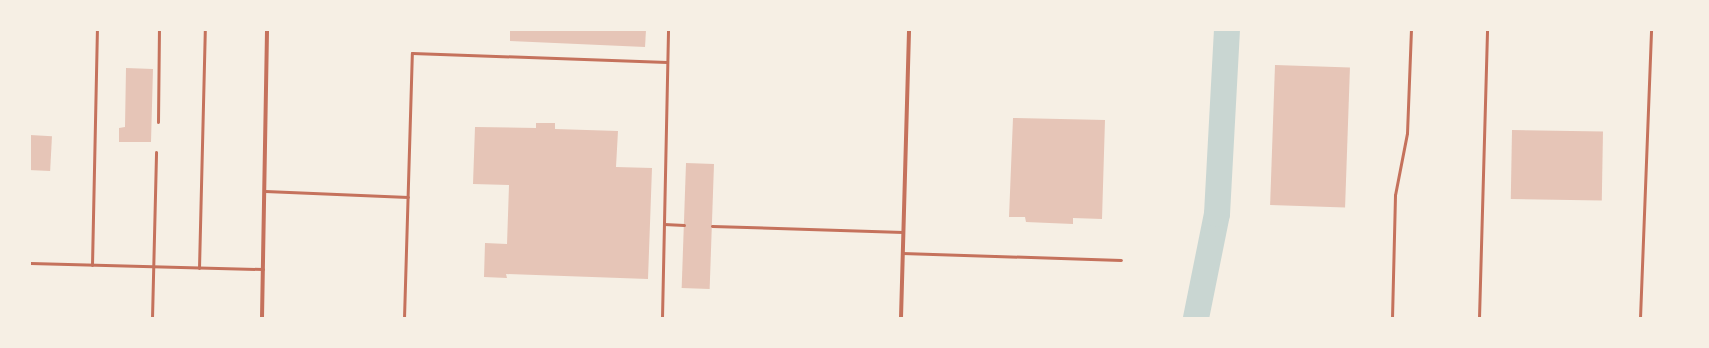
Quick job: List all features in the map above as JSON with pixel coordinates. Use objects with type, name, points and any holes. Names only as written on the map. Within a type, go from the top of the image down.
[{"type":"street","points":[[262,318],[267,30]]},
{"type":"street","points":[[901,318],[909,30]]},
{"type":"lane","points":[[92,264],[97,30]]},
{"type":"lane","points":[[158,122],[159,30]]},
{"type":"lane","points":[[199,268],[206,30]]},
{"type":"lane","points":[[662,318],[668,30]]},
{"type":"lane","points":[[1392,318],[1395,194],[1408,133],[1412,30]]},
{"type":"lane","points":[[1479,318],[1487,30]]},
{"type":"lane","points":[[1640,318],[1651,30]]},
{"type":"lane","points":[[404,318],[412,53],[667,62]]},
{"type":"lane","points":[[152,318],[155,266],[156,152]]},
{"type":"lane","points":[[265,191],[408,197]]},
{"type":"lane","points":[[664,224],[684,224]]},
{"type":"lane","points":[[712,226],[903,232]]},
{"type":"lane","points":[[902,253],[1120,260]]},
{"type":"lane","points":[[30,263],[263,269]]},
{"type":"lane","points":[[1311,318],[1341,318]]},
{"type":"building","points":[[510,30],[646,30],[645,47],[510,41]]},
{"type":"building","points":[[1275,65],[1350,68],[1345,208],[1270,205]]},
{"type":"building","points":[[126,68],[153,69],[151,142],[119,142],[119,128],[125,127]]},
{"type":"building","points":[[1013,118],[1105,120],[1102,219],[1073,218],[1073,224],[1026,222],[1025,217],[1009,217]]},
{"type":"building","points":[[536,123],[555,123],[555,129],[618,131],[616,167],[652,168],[648,279],[506,274],[507,278],[484,277],[485,243],[507,244],[509,185],[473,184],[475,127],[536,128]]},
{"type":"building","points":[[1512,130],[1603,132],[1602,201],[1511,199]]},
{"type":"building","points":[[30,135],[52,136],[50,171],[30,170]]},
{"type":"building","points":[[686,163],[714,164],[710,289],[682,288]]},
{"type":"waterway","points":[[1196,318],[1217,214],[1227,30]]}]
